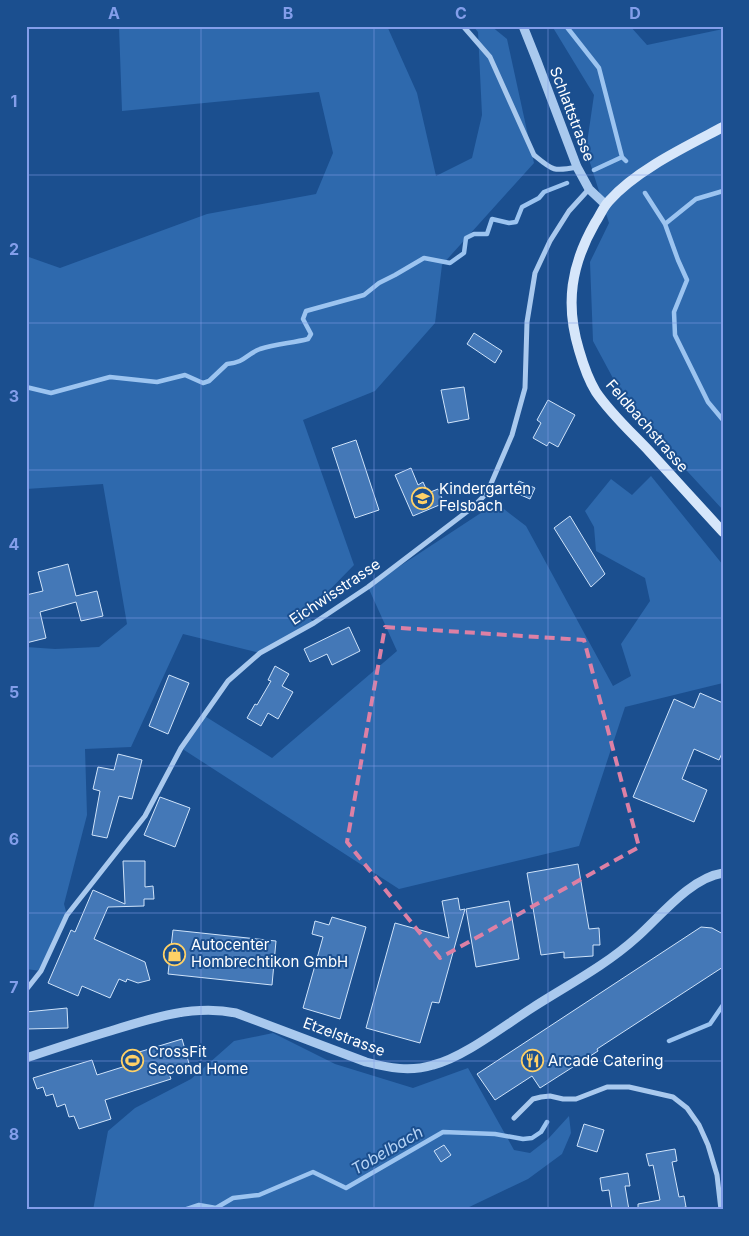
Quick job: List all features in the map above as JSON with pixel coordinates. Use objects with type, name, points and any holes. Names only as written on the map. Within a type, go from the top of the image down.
[{"type":"main road","name":"Feldbachstrasse","points":[[723,127],[646,171],[622,188],[606,205],[579,256],[574,276],[571,309],[573,332],[584,368],[595,391],[612,413],[723,532]]},
{"type":"street","points":[[463,26],[490,57],[534,155],[547,166],[560,171],[577,167]]},
{"type":"street","name":"Schlattstrasse","points":[[522,26],[577,167],[589,190],[606,205]]},
{"type":"street","name":"Eichwisstrasse","points":[[26,990],[41,971],[67,914],[145,816],[181,748],[228,681],[260,653],[314,623],[368,587],[473,507],[487,493],[512,435],[525,388],[527,322],[535,273],[550,241],[569,211],[589,190]]},
{"type":"street","name":"Etzelstrasse","points":[[26,1058],[163,1016],[192,1010],[216,1010],[252,1018],[381,1066],[408,1069],[434,1065],[466,1050],[602,963],[634,940],[695,885],[711,876],[723,873]]},
{"type":"street","points":[[514,1118],[533,1100],[542,1097],[576,1099],[608,1087],[629,1087],[673,1097],[687,1108],[699,1125],[708,1145],[717,1175],[721,1210]]},
{"type":"highlighted area","points":[[385,627],[584,640],[639,847],[440,958],[347,842]]},
{"type":"shaded area","points":[[119,26],[387,26],[417,93],[436,176],[472,158],[482,115],[478,32],[473,26],[491,26],[507,39],[534,163],[442,265],[435,323],[375,391],[303,420],[354,565],[306,614],[314,623],[260,653],[183,634],[131,747],[85,749],[87,815],[64,904],[67,915],[41,971],[26,969],[26,647],[55,649],[99,647],[127,624],[103,484],[26,489],[26,256],[60,268],[207,214],[316,194],[333,153],[319,92],[122,111]]},
{"type":"shaded area","points":[[552,26],[630,26],[647,45],[723,29],[723,510],[629,408],[593,341],[590,262],[609,223],[586,150],[594,95]]},
{"type":"shaded area","points":[[651,476],[723,565],[723,683],[625,707],[579,846],[399,889],[181,748],[203,715],[272,758],[397,651],[368,587],[496,503],[526,526],[613,686],[631,676],[621,644],[650,601],[645,578],[596,551],[594,527],[585,511],[611,479],[632,495]]},
{"type":"shaded area","points":[[273,1033],[335,1064],[413,1088],[468,1068],[514,1150],[530,1153],[548,1139],[569,1116],[571,1133],[562,1154],[528,1179],[463,1210],[93,1210],[108,1131],[135,1108],[191,1079],[234,1041]]},
{"type":"building","points":[[474,333],[502,351],[495,363],[467,344]]},
{"type":"building","points":[[464,387],[469,419],[448,423],[441,390]]},
{"type":"building","points":[[548,400],[575,415],[558,447],[549,442],[547,446],[533,438],[541,423],[537,420]]},
{"type":"building","points":[[356,440],[379,510],[355,518],[332,448]]},
{"type":"building","name":"Kindergarten Felsbach","points":[[411,468],[418,485],[423,482],[428,493],[438,489],[444,503],[413,516],[395,475]]},
{"type":"building","points":[[519,481],[535,488],[530,499],[514,492]]},
{"type":"building","points":[[570,516],[605,574],[591,587],[554,528]]},
{"type":"building","points":[[68,564],[76,596],[97,591],[103,616],[81,621],[76,602],[40,612],[46,638],[26,643],[26,595],[43,591],[38,572]]},
{"type":"building","points":[[349,627],[360,651],[332,665],[327,654],[310,662],[304,649]]},
{"type":"building","points":[[275,666],[289,674],[282,686],[293,692],[278,719],[268,713],[261,726],[247,718],[271,681],[268,680]]},
{"type":"building","points":[[169,675],[189,683],[168,734],[149,726]]},
{"type":"building","points":[[700,693],[723,703],[723,751],[719,760],[694,749],[682,779],[707,790],[694,822],[633,797],[674,699],[694,708]]},
{"type":"building","points":[[118,754],[142,760],[132,799],[119,796],[107,838],[92,835],[100,791],[93,789],[98,767],[114,770]]},
{"type":"building","points":[[160,797],[190,808],[175,847],[144,835]]},
{"type":"building","points":[[123,861],[145,861],[145,887],[153,886],[154,899],[144,899],[144,906],[108,907],[94,939],[145,962],[150,980],[138,983],[127,979],[126,982],[119,979],[110,998],[82,986],[78,996],[48,983],[71,930],[75,932],[93,890],[125,904]]},
{"type":"building","points":[[578,864],[589,929],[599,928],[600,945],[593,945],[593,956],[564,958],[564,952],[541,955],[527,873]]},
{"type":"building","points":[[458,898],[460,910],[465,909],[439,1003],[432,1002],[420,1043],[366,1028],[395,923],[449,938],[442,901]]},
{"type":"building","points":[[509,901],[519,959],[476,967],[466,909]]},
{"type":"building","points":[[332,917],[366,927],[340,1019],[303,1008],[323,937],[312,934],[315,921],[329,925]]},
{"type":"building","points":[[701,927],[712,928],[723,934],[723,967],[540,1088],[532,1076],[495,1100],[477,1074]]},
{"type":"building","points":[[173,930],[276,941],[272,985],[168,974]]},
{"type":"building","points":[[67,1008],[68,1028],[26,1029],[26,1012]]},
{"type":"building","points":[[182,1039],[190,1067],[169,1073],[171,1079],[105,1100],[111,1119],[79,1129],[74,1116],[69,1117],[65,1104],[57,1107],[53,1094],[46,1096],[43,1087],[37,1089],[33,1078],[92,1060],[97,1075],[129,1065],[126,1056]]},
{"type":"building","points":[[584,1124],[604,1130],[597,1152],[577,1146]]},
{"type":"building","points":[[444,1145],[451,1155],[441,1162],[434,1151]]},
{"type":"building","points":[[675,1149],[677,1161],[672,1162],[679,1197],[684,1196],[686,1207],[673,1210],[638,1210],[638,1204],[660,1200],[653,1165],[649,1166],[646,1154]]},
{"type":"building","points":[[628,1173],[630,1186],[625,1186],[629,1210],[612,1210],[609,1190],[602,1191],[600,1178]]},
{"type":"waterway","points":[[566,26],[599,68],[622,157],[626,161]]},
{"type":"waterway","points":[[594,170],[622,157]]},
{"type":"waterway","points":[[26,387],[51,393],[110,377],[157,382],[185,375],[203,383],[209,381],[227,364],[242,360],[260,349],[308,339],[311,334],[303,319],[306,311],[364,295],[379,283],[424,258],[450,263],[464,253],[466,238],[474,234],[487,234],[492,219],[509,223],[516,222],[522,207],[539,198],[544,192],[567,183]]},
{"type":"waterway","points":[[665,224],[696,199],[723,191]]},
{"type":"waterway","points":[[645,193],[665,224],[687,280],[674,312],[675,335],[708,402],[723,420]]},
{"type":"waterway","name":"Tobelbach","points":[[669,1041],[710,1024],[723,1005]]},
{"type":"waterway","name":"Tobelbach","points":[[184,1210],[199,1205],[216,1208],[233,1198],[259,1195],[313,1172],[346,1188],[443,1132],[495,1134],[523,1139],[532,1138],[541,1132],[547,1122]]},
{"type":"place","name":"Kindergarten Felsbach","points":[[423,498]]},
{"type":"place","name":"Autocenter Hombrechtikon GmbH","points":[[175,954]]},
{"type":"place","name":"CrossFit Second Home","points":[[132,1061]]},
{"type":"place","name":"Arcade Catering","points":[[532,1061]]}]
